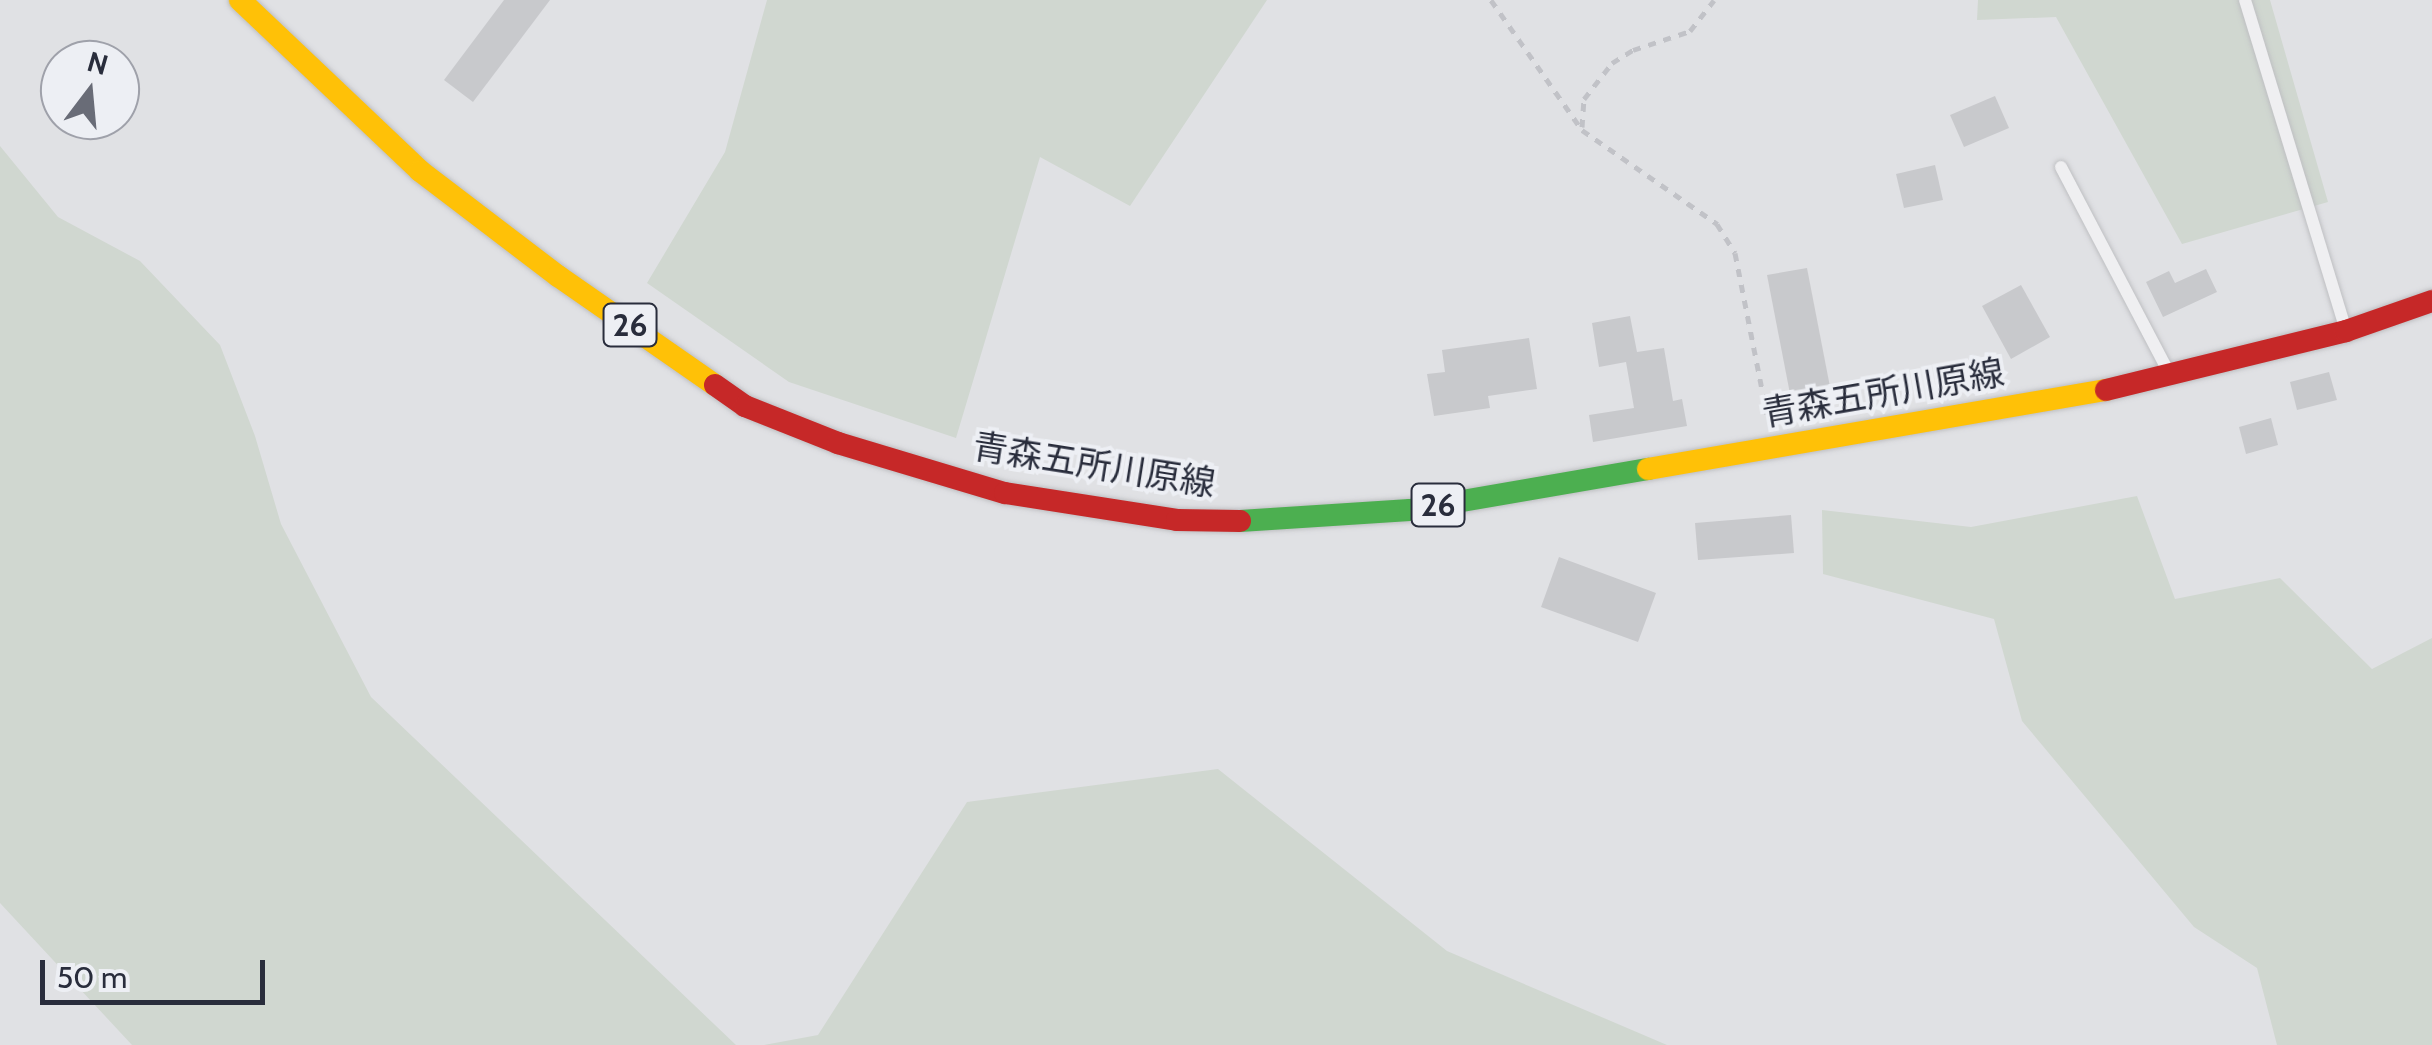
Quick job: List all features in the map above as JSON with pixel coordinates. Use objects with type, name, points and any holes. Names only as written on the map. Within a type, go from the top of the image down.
[{"type":"main road","name":"青森五所川原線","points":[[240,0],[420,171],[558,276],[745,406],[838,443],[1005,493],[1177,520],[1269,522],[1410,510],[2111,389],[2346,331],[2432,301]]},
{"type":"lane","points":[[2245,0],[2346,331]]},
{"type":"lane","points":[[2061,168],[2170,374]]},
{"type":"path","points":[[1490,0],[1582,130],[1717,224],[1735,253],[1774,447]]},
{"type":"path","points":[[1582,130],[1584,99],[1612,63],[1633,50],[1690,31],[1714,0]]},
{"type":"shaded area","points":[[767,0],[1267,0],[1130,206],[1040,157],[956,438],[789,382],[647,283],[725,152]]},
{"type":"shaded area","points":[[1978,0],[2270,0],[2328,202],[2182,244],[2056,17],[1977,20]]},
{"type":"shaded area","points":[[0,146],[58,217],[140,261],[220,345],[255,436],[281,524],[371,697],[736,1045],[132,1045],[0,903]]},
{"type":"shaded area","points":[[2137,496],[2175,599],[2280,578],[2372,669],[2432,638],[2432,1045],[2277,1045],[2257,968],[2194,927],[2022,721],[1994,619],[1823,574],[1822,510],[1971,527]]},
{"type":"shaded area","points":[[1218,769],[1447,951],[1667,1045],[764,1045],[818,1035],[967,802]]},
{"type":"building","points":[[504,0],[550,0],[473,102],[444,80]]},
{"type":"building","points":[[1995,96],[2009,128],[1964,147],[1950,115]]},
{"type":"building","points":[[1935,165],[1943,200],[1904,208],[1896,174]]},
{"type":"building","points":[[1807,268],[1831,392],[1791,399],[1767,275]]},
{"type":"building","points":[[2206,269],[2217,292],[2163,317],[2146,282],[2169,271],[2175,283]]},
{"type":"building","points":[[2021,285],[2050,337],[2011,359],[1982,306]]},
{"type":"building","points":[[1630,316],[1637,352],[1664,348],[1673,401],[1682,399],[1687,426],[1593,442],[1589,415],[1634,408],[1626,362],[1599,367],[1592,323]]},
{"type":"building","points":[[1529,338],[1537,389],[1488,396],[1490,408],[1434,416],[1427,374],[1445,372],[1442,350]]},
{"type":"building","points":[[2329,372],[2337,400],[2297,410],[2290,382]]},
{"type":"building","points":[[2271,418],[2278,445],[2246,454],[2239,427]]},
{"type":"building","points":[[1791,515],[1794,553],[1698,560],[1695,523]]},
{"type":"building","points":[[1559,557],[1656,593],[1638,642],[1541,607]]},
{"type":"traffic: fast","points":[[1240,521],[1410,510],[1648,469]]},
{"type":"traffic: slow","points":[[240,0],[420,171],[558,276],[715,385]]},
{"type":"traffic: slow","points":[[1648,469],[2106,390]]},
{"type":"traffic: jam","points":[[2106,390],[2346,331],[2432,301]]},
{"type":"traffic: jam","points":[[715,385],[745,406],[838,443],[1005,493],[1177,520],[1240,521]]}]
